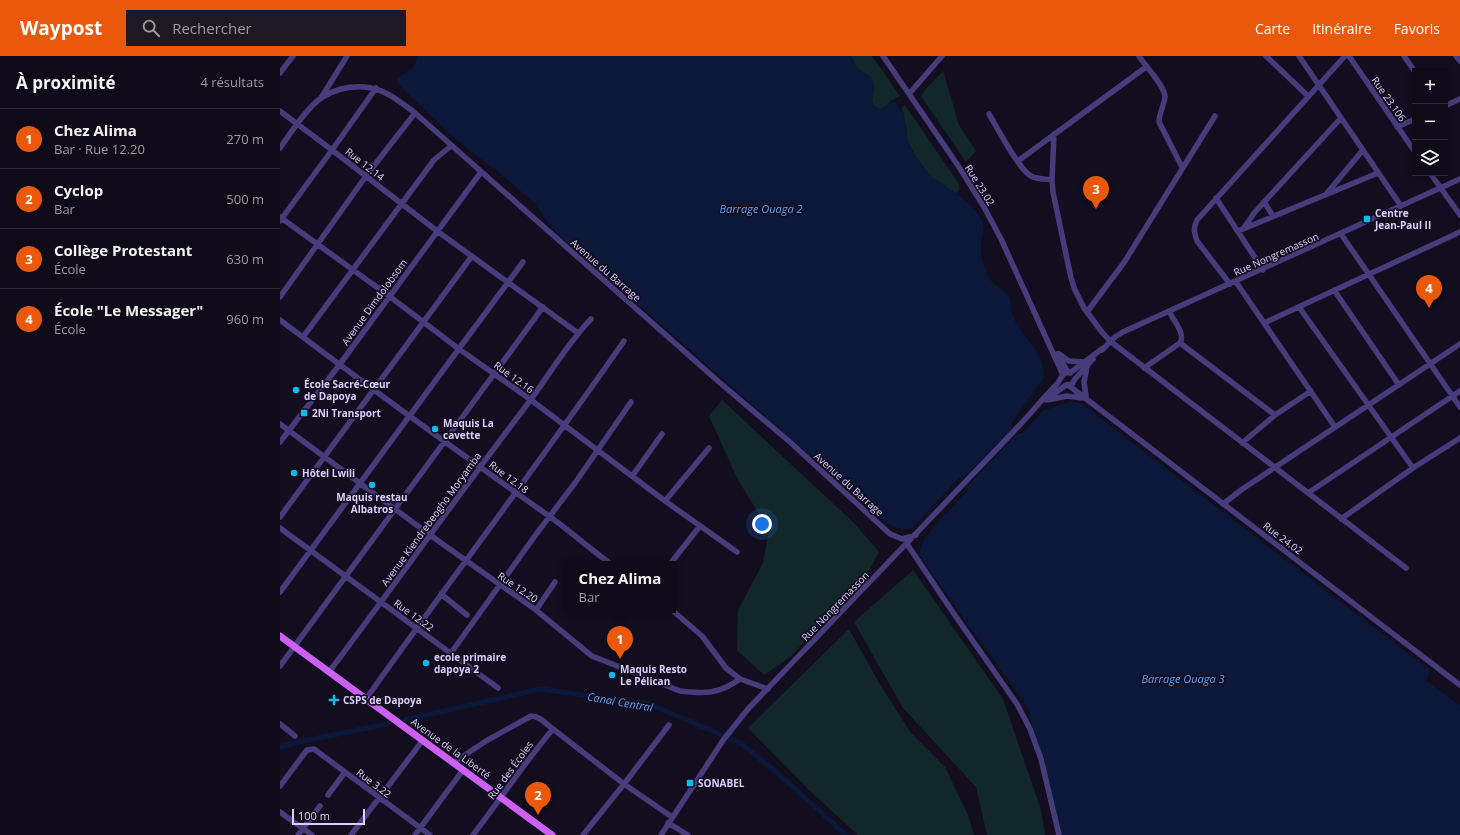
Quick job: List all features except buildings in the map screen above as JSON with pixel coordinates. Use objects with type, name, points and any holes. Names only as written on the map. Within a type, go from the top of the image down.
[{"type":"main road","name":"Avenue de la Liberté","points":[[280,636],[552,835]]},
{"type":"street","points":[[280,73],[293,56]]},
{"type":"street","points":[[321,98],[347,56]]},
{"type":"street","name":"Rue 23.02","points":[[882,56],[959,167],[984,207],[1066,375]]},
{"type":"street","points":[[1139,56],[1163,90],[1164,100],[1159,122],[1182,167]]},
{"type":"street","points":[[1266,56],[1308,96]]},
{"type":"street","points":[[1299,56],[1401,206]]},
{"type":"street","points":[[1336,427],[1264,323],[1197,240],[1194,233],[1194,226],[1197,220],[1216,198],[1345,56]]},
{"type":"street","name":"Rue 23.106","points":[[1349,56],[1412,148]]},
{"type":"street","points":[[1404,56],[1412,68]]},
{"type":"street","points":[[1456,56],[1460,61]]},
{"type":"street","points":[[909,94],[939,57]]},
{"type":"street","points":[[1018,161],[1146,67]]},
{"type":"street","name":"Avenue du Barrage","points":[[280,148],[312,106],[321,98],[333,92],[360,86],[376,88],[397,99],[790,442],[890,534],[902,539],[916,534]]},
{"type":"street","points":[[281,219],[376,88]]},
{"type":"street","points":[[1448,105],[1460,99]]},
{"type":"street","name":"Rue 12.14","points":[[280,111],[437,231],[578,333]]},
{"type":"street","points":[[280,296],[366,176],[414,113]]},
{"type":"street","points":[[990,114],[1018,161],[1030,175],[1052,180]]},
{"type":"street","points":[[1087,312],[1125,261],[1215,116]]},
{"type":"street","points":[[1240,230],[1341,118]]},
{"type":"street","points":[[1397,127],[1412,120]]},
{"type":"street","points":[[1054,134],[1052,180],[1055,203],[1071,278],[1079,300],[1101,331],[1110,341],[1144,368],[1406,568]]},
{"type":"street","points":[[303,337],[434,160],[451,146]]},
{"type":"street","points":[[1325,195],[1363,150]]},
{"type":"street","name":"Avenue Dimdolobsom","points":[[280,442],[340,364],[481,172]]},
{"type":"street","points":[[1240,230],[1378,173]]},
{"type":"street","points":[[1432,176],[1460,215]]},
{"type":"street","name":"Rue Nongremasson","points":[[661,835],[732,728],[1039,404],[1044,396],[1066,375],[1086,363],[1110,341],[1123,332],[1263,270],[1460,179]]},
{"type":"street","points":[[1216,198],[1240,230],[1263,270]]},
{"type":"street","points":[[1264,202],[1273,216]]},
{"type":"street","name":"Rue 12.16","points":[[281,219],[389,296],[459,349],[737,552]]},
{"type":"street","points":[[1264,323],[1460,232]]},
{"type":"street","points":[[1341,234],[1460,407]]},
{"type":"street","points":[[280,517],[472,256]]},
{"type":"street","points":[[280,592],[359,482],[410,416],[523,262]]},
{"type":"street","points":[[1334,290],[1399,385]]},
{"type":"street","points":[[280,666],[543,307]]},
{"type":"street","points":[[1299,307],[1413,468]]},
{"type":"street","points":[[1144,368],[1180,343],[1182,339],[1182,334],[1169,311]]},
{"type":"street","name":"Avenue Kiendrebeogho Moryamba","points":[[330,672],[578,333],[591,319]]},
{"type":"street","name":"Rue 12.18","points":[[280,320],[515,493],[550,517],[607,561]]},
{"type":"street","name":"Rue 23.02","points":[[1045,333],[1055,350],[1066,375]]},
{"type":"street","points":[[366,699],[416,628],[565,426],[624,341]]},
{"type":"street","points":[[1180,343],[1275,415]]},
{"type":"street","points":[[1223,504],[1241,490],[1460,344]]},
{"type":"street","points":[[1047,400],[1068,396],[1085,397],[1084,382],[1086,363],[1069,361],[1060,356],[1055,350]]},
{"type":"street","name":"Rue Nongremasson","points":[[1074,380],[1086,363]]},
{"type":"street","points":[[1066,375],[1073,375],[1074,380],[1072,384],[1067,385],[1063,382],[1066,375]]},
{"type":"street","name":"Rue 24.02","points":[[1074,380],[1085,397]]},
{"type":"street","name":"Rue Nongremasson","points":[[1039,404],[1067,385]]},
{"type":"street","name":"Rue 24.02","points":[[1067,385],[1085,397],[1094,406],[1460,685]]},
{"type":"street","points":[[1242,443],[1275,415],[1311,391]]},
{"type":"street","points":[[1308,493],[1460,391]]},
{"type":"street","points":[[450,654],[499,585],[576,483],[630,402]]},
{"type":"street","name":"Rue 12.20","points":[[280,424],[430,535],[536,610],[592,656],[680,691],[712,693],[729,686],[740,679]]},
{"type":"street","points":[[633,476],[662,434]]},
{"type":"street","points":[[1342,519],[1413,468],[1460,438]]},
{"type":"street","points":[[666,501],[709,448]]},
{"type":"street","points":[[672,561],[700,526]]},
{"type":"street","name":"Rue 12.22","points":[[280,528],[498,688]]},
{"type":"street","points":[[907,544],[1017,704],[1030,729],[1041,759],[1059,835]]},
{"type":"street","points":[[536,610],[555,582]]},
{"type":"street","points":[[441,594],[467,615]]},
{"type":"street","points":[[675,613],[702,636],[726,668],[740,679],[768,689]]},
{"type":"street","points":[[453,763],[486,741],[531,716],[539,718],[688,835]]},
{"type":"street","points":[[280,724],[295,736]]},
{"type":"street","points":[[583,835],[669,725]]},
{"type":"street","name":"Rue des Écoles","points":[[473,835],[526,762],[553,729]]},
{"type":"street","points":[[351,835],[423,740]]},
{"type":"street","name":"Rue 3.22","points":[[280,786],[306,750],[314,749],[430,835]]},
{"type":"street","points":[[415,835],[463,770]]},
{"type":"street","points":[[328,795],[345,772]]},
{"type":"street","points":[[298,835],[320,806]]},
{"type":"street","points":[[280,812],[312,835]]},
{"type":"green space","points":[[851,56],[872,56],[900,96],[890,101],[887,106],[881,109],[876,107],[872,101],[874,89],[873,81],[870,76],[856,67]]},
{"type":"green space","points":[[943,71],[959,125],[976,151],[966,162],[921,96]]},
{"type":"green space","points":[[905,105],[959,184],[959,190],[955,194],[931,177],[915,156],[907,139],[903,111],[901,108]]},
{"type":"green space","points":[[722,400],[854,523],[879,552],[863,582],[789,658],[764,675],[737,650],[738,610],[763,563],[769,530],[738,480],[709,416]]},
{"type":"green space","points":[[913,570],[1003,699],[1041,810],[1045,835],[987,835],[976,787],[903,708],[854,622]]},
{"type":"green space","points":[[849,629],[878,681],[911,733],[945,767],[968,815],[974,835],[858,835],[810,791],[748,728]]},
{"type":"water","name":"Barrage Ouaga 2","points":[[417,56],[851,56],[856,67],[870,76],[873,81],[873,104],[881,109],[891,103],[896,103],[900,109],[905,122],[911,149],[923,167],[932,177],[965,200],[982,221],[983,234],[981,249],[985,269],[992,282],[1008,295],[1012,313],[1018,326],[1033,346],[1041,360],[1044,377],[1011,424],[1011,429],[962,480],[959,478],[913,527],[901,529],[890,525],[883,521],[558,234],[548,223],[536,204],[448,132],[398,84],[397,79],[415,65]]},
{"type":"water","name":"Barrage Ouaga 3","points":[[1071,401],[1082,404],[1430,670],[1427,681],[1460,706],[1460,835],[1060,835],[1028,708],[919,555],[924,538],[968,490],[968,486],[1017,434],[1023,433],[1043,411]]},
{"type":"waterway","name":"Canal Central","points":[[405,720],[540,689],[649,704],[741,743],[790,784],[846,835]]},
{"type":"waterway","name":"Canal Central","points":[[280,747],[387,724]]},
{"type":"place","name":"Collège Protestant","points":[[1096,209]]},
{"type":"place","name":"Centre Jean-Paul II","points":[[1367,219]]},
{"type":"place","name":"École \"Le Messager\"","points":[[1429,308]]},
{"type":"place","name":"École Sacré-Cœur de Dapoya","points":[[296,390]]},
{"type":"place","name":"2Ni Transport","points":[[304,413]]},
{"type":"place","name":"Maquis La cavette","points":[[435,429]]},
{"type":"place","name":"Hôtel Lwili","points":[[294,473]]},
{"type":"place","name":"Maquis restau Albatros","points":[[372,485]]},
{"type":"place","name":"Chez Alima","points":[[620,659]]},
{"type":"place","name":"ecole primaire dapoya 2","points":[[426,663]]},
{"type":"place","name":"Maquis Resto Le Pélican","points":[[612,675]]},
{"type":"place","name":"CSPS de Dapoya","points":[[334,700]]},
{"type":"place","name":"SONABEL","points":[[690,783]]},
{"type":"place","name":"Cyclop","points":[[538,815]]}]
